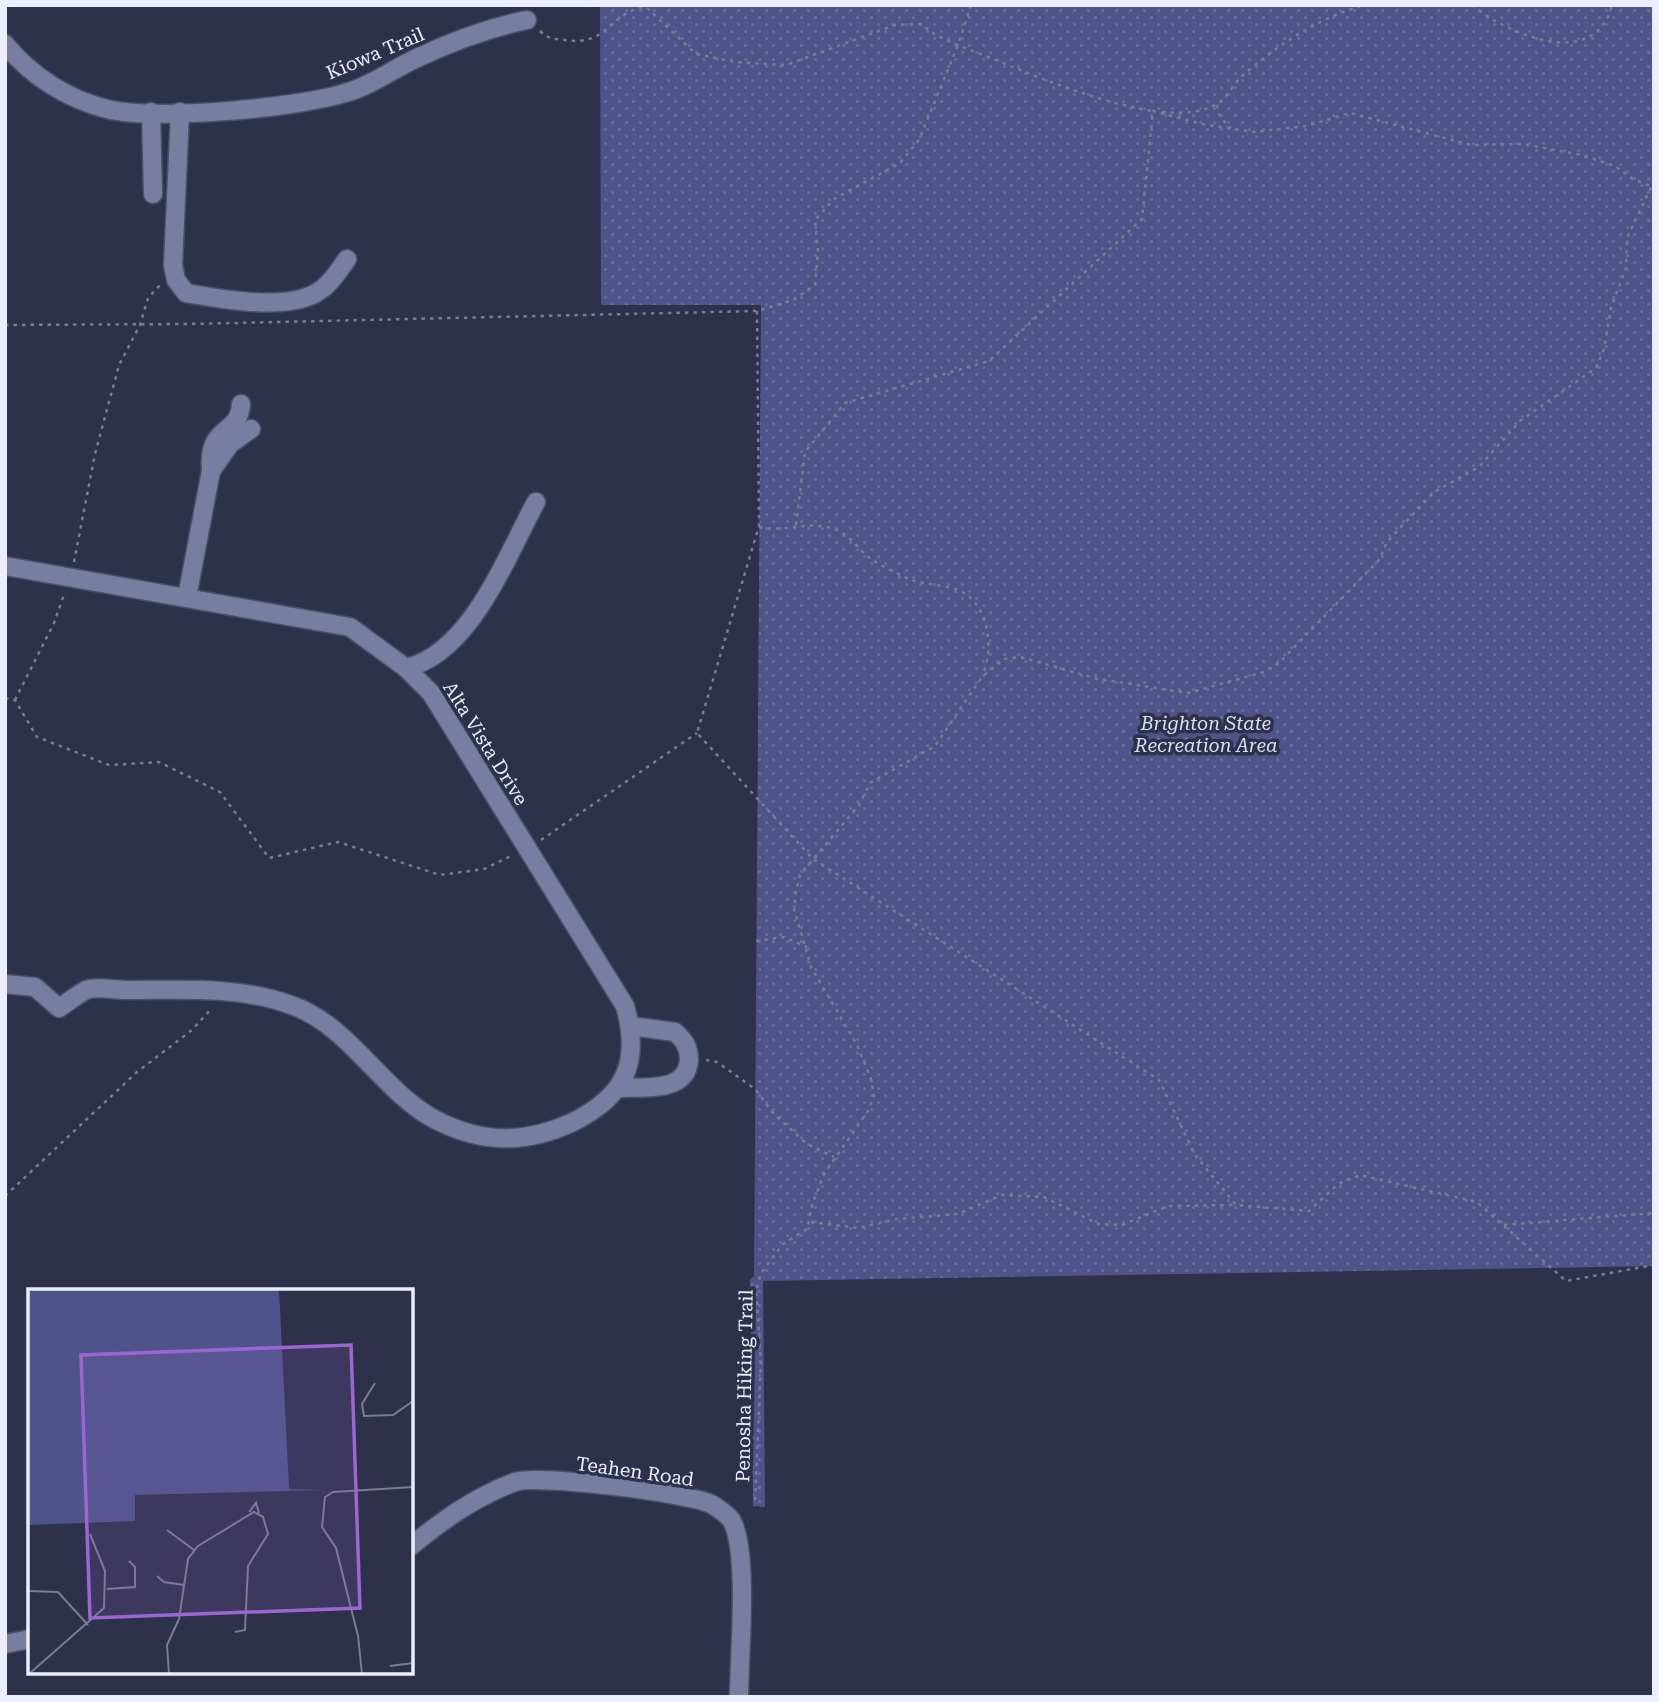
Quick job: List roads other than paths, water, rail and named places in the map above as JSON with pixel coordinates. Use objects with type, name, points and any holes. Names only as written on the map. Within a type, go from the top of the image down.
[{"type":"street","name":"Kiowa Trail","points":[[5,44],[22,65],[57,89],[108,109],[180,112],[292,104],[346,93],[483,30],[527,20]]},
{"type":"street","points":[[151,112],[153,194]]},
{"type":"street","points":[[180,112],[174,270],[176,280],[186,293],[245,301],[279,301],[309,297],[323,288],[347,260]]},
{"type":"street","points":[[187,597],[211,471],[210,453],[215,438],[234,424],[241,404]]},
{"type":"street","points":[[211,471],[230,444],[251,429]]},
{"type":"street","points":[[406,668],[423,664],[468,623],[536,502]]},
{"type":"street","name":"Alta Vista Drive","points":[[5,566],[350,628],[406,668],[432,693],[625,1006],[631,1026],[630,1052],[620,1088]]},
{"type":"street","points":[[5,984],[35,987],[59,1008],[88,989],[228,991],[291,1004],[315,1016],[435,1119],[486,1137],[519,1139],[545,1135],[600,1109],[620,1088],[666,1086],[674,1083],[688,1068],[687,1045],[675,1032],[667,1028],[631,1026]]},
{"type":"street","name":"Teahen Road","points":[[413,1544],[458,1508],[519,1480],[600,1485],[685,1497],[712,1504],[732,1520],[740,1559],[739,1697]]},
{"type":"street","points":[[5,1644],[28,1639]]},
{"type":"park label","name":"Brighton State Recreation Area","points":[[1206,734]]}]
